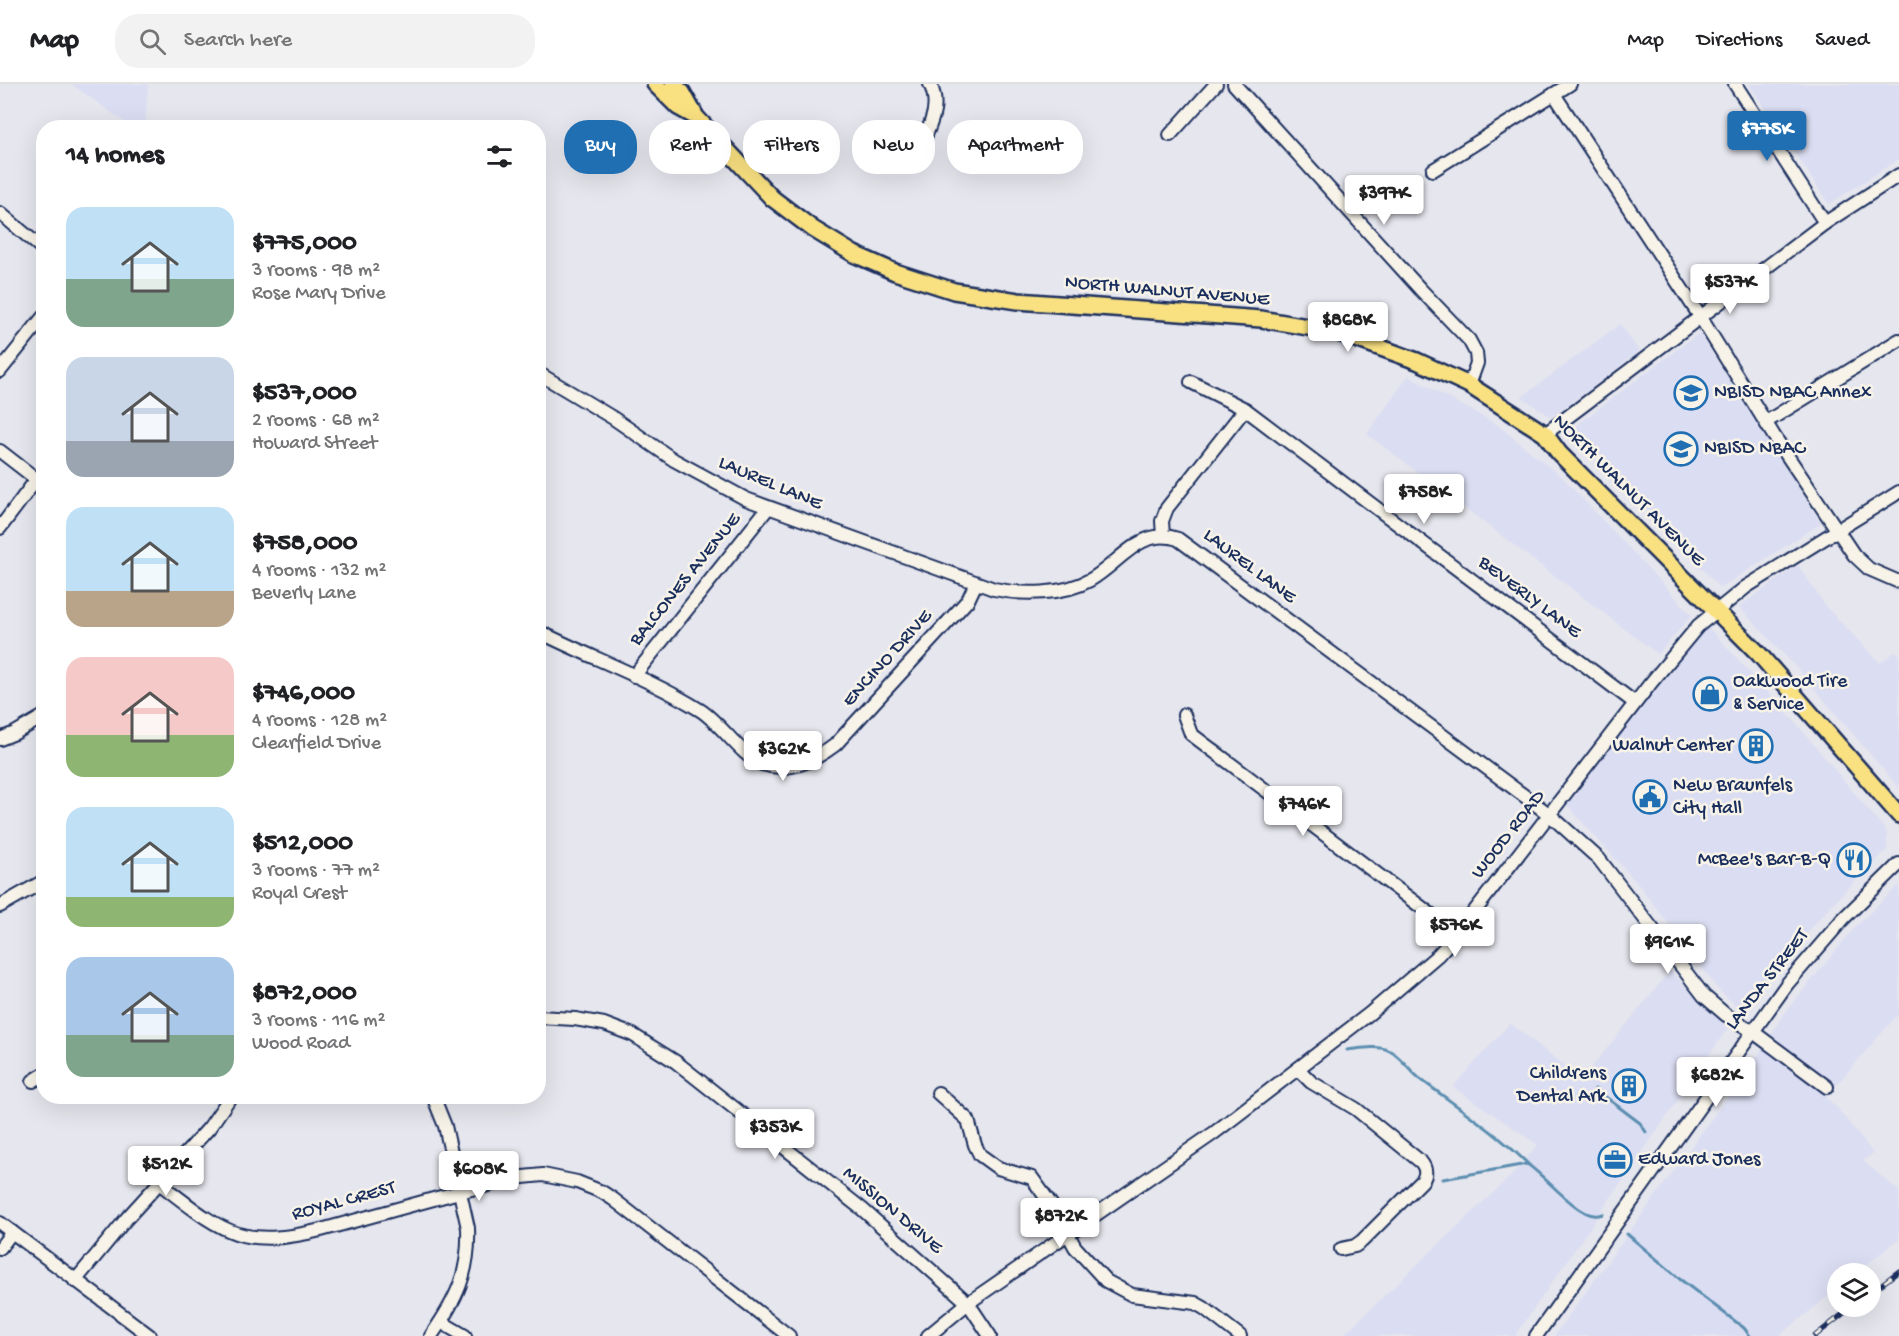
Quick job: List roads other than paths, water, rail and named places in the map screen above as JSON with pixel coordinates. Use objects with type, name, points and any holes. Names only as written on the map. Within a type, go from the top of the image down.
[{"type":"main road","name":"NORTH WALNUT AVENUE","points":[[655,84],[678,107],[696,117]]},
{"type":"main road","name":"NORTH WALNUT AVENUE","points":[[673,84],[682,92],[696,117],[753,179],[795,216],[854,254],[924,283],[954,291],[1018,301],[1250,318],[1311,327],[1364,340],[1469,385],[1545,434],[1559,453],[1764,660],[1899,815]]},
{"type":"street","points":[[930,84],[936,96],[933,120]]},
{"type":"street","points":[[1170,135],[1216,84]]},
{"type":"street","points":[[1234,84],[1469,340],[1476,353],[1477,363],[1469,385]]},
{"type":"street","points":[[1432,170],[1570,84]]},
{"type":"street","points":[[1735,84],[1825,223]]},
{"type":"street","points":[[1554,94],[1854,555],[1869,569],[1899,582]]},
{"type":"street","points":[[1545,434],[1825,223],[1899,175]]},
{"type":"street","points":[[0,213],[36,243]]},
{"type":"street","points":[[0,371],[36,326]]},
{"type":"street","points":[[1766,422],[1899,340]]},
{"type":"street","name":"LAUREL LANE","points":[[546,378],[613,418],[674,460],[720,486],[768,508],[994,589],[1039,592],[1073,587],[1102,572],[1139,542],[1156,536],[1178,539],[1550,815],[1599,859],[1704,996],[1726,1015],[1752,1031],[1827,1087]]},
{"type":"street","name":"BEVERLY LANE","points":[[1191,382],[1245,409],[1635,703]]},
{"type":"street","points":[[1162,536],[1162,521],[1167,508],[1245,409]]},
{"type":"street","points":[[0,451],[36,479]]},
{"type":"street","points":[[0,528],[36,487]]},
{"type":"street","name":"WOOD ROAD","points":[[928,1336],[968,1303],[1214,1133],[1298,1069],[1438,955],[1457,934],[1635,703],[1698,626],[1746,587],[1899,492]]},
{"type":"street","name":"BALCONES AVENUE","points":[[634,676],[768,508]]},
{"type":"street","name":"ENCINO DRIVE","points":[[546,635],[634,676],[708,715],[752,759],[774,766],[797,765],[816,759],[835,746],[968,600],[976,583]]},
{"type":"street","points":[[1184,715],[1191,734],[1457,934]]},
{"type":"street","points":[[0,739],[36,721]]},
{"type":"street","name":"LANDA STREET","points":[[1536,1336],[1752,1031],[1817,948],[1899,864]]},
{"type":"street","points":[[0,906],[36,886]]},
{"type":"street","name":"MISSION DRIVE","points":[[546,1017],[604,1024],[645,1042],[706,1086],[862,1209],[968,1303],[990,1336]]},
{"type":"street","points":[[1298,1069],[1311,1082],[1356,1109],[1425,1167],[1422,1181],[1362,1241],[1355,1246],[1341,1250]]},
{"type":"street","points":[[938,1093],[968,1120],[980,1155],[998,1168],[1032,1178],[1070,1234],[1075,1247],[1095,1270],[1120,1290],[1132,1295],[1195,1304],[1204,1308],[1240,1336]]},
{"type":"street","points":[[75,1281],[209,1128],[226,1104]]},
{"type":"street","points":[[431,1336],[455,1298],[466,1265],[468,1228],[445,1126],[437,1104]]},
{"type":"street","name":"ROYAL CREST","points":[[159,1183],[219,1227],[254,1239],[268,1239],[291,1237],[321,1230],[502,1181],[543,1176],[577,1182],[591,1186],[613,1199],[789,1336]]},
{"type":"street","points":[[0,1223],[150,1336]]},
{"type":"street","points":[[0,1248],[12,1232]]},
{"type":"street","points":[[441,1322],[465,1336]]},
{"type":"waterway","points":[[1347,1050],[1378,1048],[1392,1052],[1419,1078],[1489,1130],[1529,1165]]},
{"type":"waterway","points":[[1595,1089],[1640,1123],[1646,1132]]},
{"type":"waterway","points":[[1443,1179],[1527,1164],[1578,1208],[1595,1215],[1603,1214]]},
{"type":"waterway","points":[[1627,1234],[1681,1280],[1744,1328],[1750,1336]]},
{"type":"railway","points":[[1881,1285],[1899,1271]]},
{"type":"railway","points":[[1815,1336],[1839,1317]]},
{"type":"place","name":"NBISD NBAC Annex","points":[[1691,393]]},
{"type":"place","name":"NBISD NBAC","points":[[1681,449]]},
{"type":"place","name":"Oakwood Tire & Service","points":[[1710,694]]},
{"type":"place","name":"Walnut Center","points":[[1756,746]]},
{"type":"place","name":"New Braunfels City Hall","points":[[1650,797]]},
{"type":"place","name":"McBee's Bar-B-Q","points":[[1854,860]]},
{"type":"place","name":"Childrens Dental Ark","points":[[1629,1086]]},
{"type":"place","name":"Edward Jones","points":[[1615,1160]]}]
